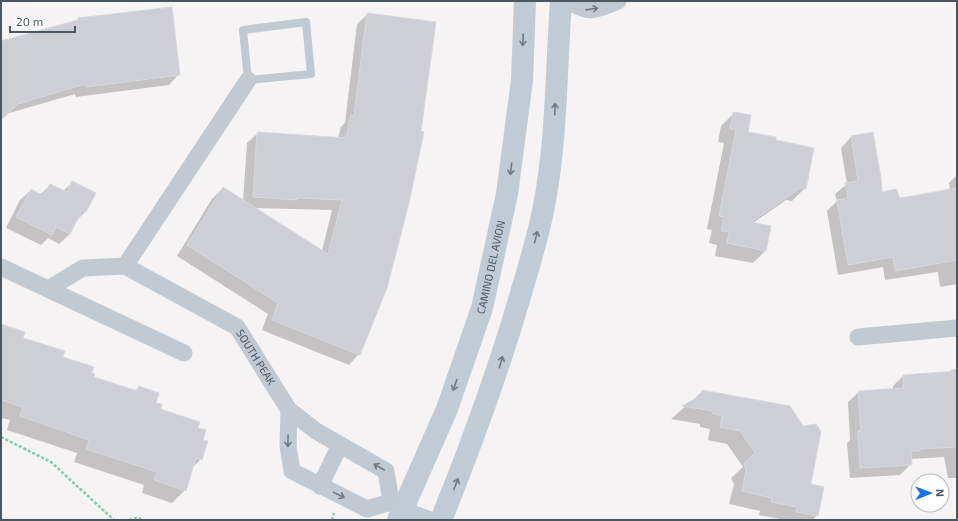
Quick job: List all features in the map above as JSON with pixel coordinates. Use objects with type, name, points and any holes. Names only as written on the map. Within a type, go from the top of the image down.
[{"type":"main road","name":"CAMINO DEL AVION","points":[[398,510],[447,409],[482,308],[507,194],[522,80],[525,1]]},
{"type":"main road","points":[[441,520],[468,453],[498,370],[529,266],[544,206],[553,146],[561,1]]},
{"type":"street","points":[[568,1],[583,10],[595,10],[618,1]]},
{"type":"street","points":[[48,289],[83,268],[125,266],[248,80]]},
{"type":"street","name":"SOUTH PEAK","points":[[125,266],[237,327],[289,410],[316,431],[386,471],[398,510]]},
{"type":"street","points":[[1,267],[184,353]]},
{"type":"street","points":[[858,337],[957,328]]},
{"type":"street","points":[[289,410],[288,446],[292,471],[367,509],[398,510],[430,520]]},
{"type":"street","points":[[320,486],[340,445]]},
{"type":"lane","points":[[306,22],[312,74],[248,80],[243,30],[306,22]]},
{"type":"path","points":[[1,437],[51,462],[114,520]]},
{"type":"path","points":[[129,520],[138,518],[143,520]]},
{"type":"building","points":[[172,7],[180,75],[86,87],[85,84],[18,104],[1,120],[1,41],[78,20],[78,18]]},
{"type":"building","points":[[367,13],[436,22],[421,131],[424,132],[409,203],[387,288],[360,355],[272,320],[278,303],[187,245],[223,187],[328,254],[342,200],[297,198],[297,200],[253,197],[257,132],[346,138],[351,115],[354,116]]},
{"type":"building","points":[[733,112],[751,115],[748,132],[776,137],[776,140],[814,148],[806,189],[800,188],[751,222],[771,226],[766,251],[727,243],[729,232],[721,231],[724,217],[719,216],[736,130],[730,129]]},
{"type":"building","points":[[873,132],[882,192],[896,189],[900,198],[957,188],[957,260],[895,271],[893,257],[848,265],[837,200],[848,198],[845,183],[858,181],[851,136]]},
{"type":"building","points":[[72,181],[96,193],[86,212],[82,211],[70,234],[56,227],[52,235],[16,217],[31,189],[44,196],[50,184],[67,192]]},
{"type":"building","points":[[1,324],[25,332],[23,338],[65,351],[63,357],[94,367],[92,373],[95,374],[94,377],[137,391],[139,386],[159,393],[156,403],[162,404],[161,409],[200,422],[198,428],[206,430],[203,440],[208,441],[202,460],[196,458],[186,491],[154,480],[157,472],[86,449],[89,440],[20,416],[23,407],[1,400]]},
{"type":"building","points":[[957,371],[957,447],[920,449],[920,451],[911,451],[912,465],[860,468],[858,431],[861,431],[858,391],[903,388],[903,375]]},
{"type":"building","points":[[702,390],[790,406],[803,426],[816,424],[821,431],[811,484],[824,487],[818,516],[796,512],[797,507],[771,502],[772,498],[742,491],[746,470],[744,464],[755,453],[740,431],[720,427],[722,416],[713,414],[713,411],[682,406],[702,395]]}]
